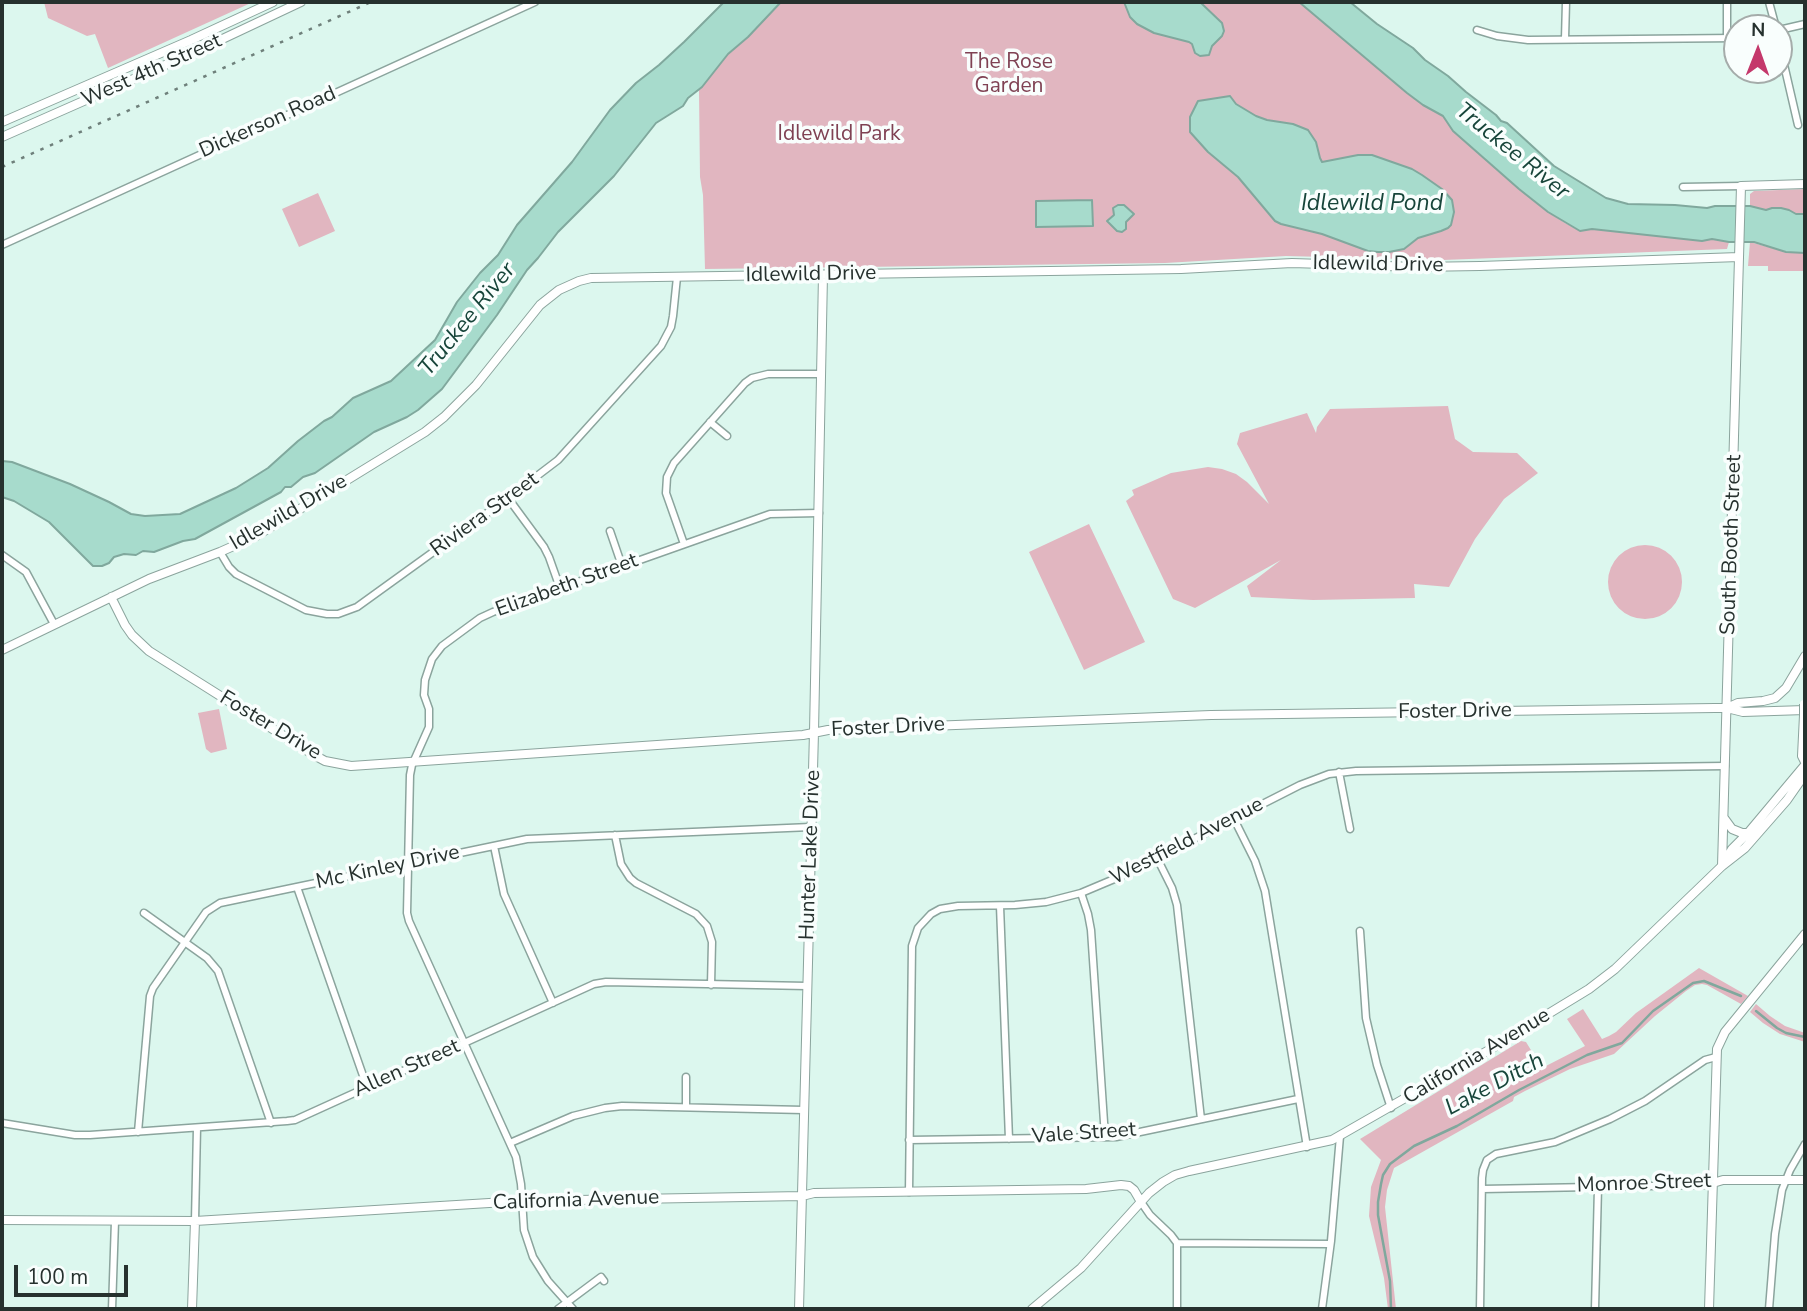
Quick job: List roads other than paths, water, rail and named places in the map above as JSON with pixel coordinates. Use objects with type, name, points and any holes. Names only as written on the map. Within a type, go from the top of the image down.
[{"type":"street","name":"West 4th Street","points":[[2,122],[273,2]]},
{"type":"street","name":"West 4th Street","points":[[2,137],[301,2]]},
{"type":"street","name":"Dickerson Road","points":[[2,245],[535,2]]},
{"type":"street","points":[[1564,40],[1566,2]]},
{"type":"street","points":[[1477,30],[1513,39],[1723,38]]},
{"type":"street","points":[[1788,84],[1798,125]]},
{"type":"street","points":[[1683,187],[1741,190],[1805,184]]},
{"type":"street","name":"South Booth Street","points":[[1722,866],[1741,190]]},
{"type":"street","name":"Idlewild Drive","points":[[2,650],[173,569],[256,536],[425,432],[476,385],[540,305],[559,289],[591,278],[1147,270],[1292,264],[1442,267],[1739,254]]},
{"type":"street","name":"Hunter Lake Drive","points":[[799,1309],[824,275]]},
{"type":"street","name":"Riviera Street","points":[[220,552],[229,567],[244,579],[306,610],[338,614],[363,603],[558,460],[661,346],[671,327],[677,278]]},
{"type":"street","points":[[684,544],[666,493],[667,477],[674,463],[752,378],[768,374],[821,374]]},
{"type":"street","points":[[710,422],[727,436]]},
{"type":"street","points":[[508,498],[544,547],[560,588]]},
{"type":"street","name":"Elizabeth Street","points":[[573,1309],[548,1281],[533,1257],[524,1230],[520,1171],[510,1143],[407,913],[410,775],[429,727],[429,709],[424,695],[425,680],[436,652],[442,646],[480,618],[493,612],[770,514],[819,513]]},
{"type":"street","points":[[610,531],[622,566]]},
{"type":"street","points":[[2,555],[26,572],[54,624]]},
{"type":"street","name":"Foster Drive","points":[[111,597],[125,625],[140,644],[314,755],[325,761],[351,766],[803,735],[814,732],[1200,715],[1727,708]]},
{"type":"street","points":[[1727,708],[1738,703],[1774,698],[1786,688],[1805,656]]},
{"type":"street","points":[[1805,697],[1802,756],[1805,764]]},
{"type":"street","points":[[1727,708],[1743,712],[1805,712]]},
{"type":"street","name":"California Avenue","points":[[1722,866],[1732,849],[1805,764]]},
{"type":"street","name":"Westfield Avenue","points":[[909,1192],[911,957],[914,936],[924,920],[940,909],[1046,902],[1081,893],[1318,778],[1339,772],[1725,766]]},
{"type":"street","points":[[1339,772],[1350,828]]},
{"type":"street","name":"California Avenue","points":[[1032,1309],[1081,1268],[1141,1202],[1175,1175],[1321,1144],[1340,1136],[1589,989],[1615,969],[1722,866],[1745,848],[1787,800],[1805,774]]},
{"type":"street","points":[[1724,818],[1732,829],[1748,833]]},
{"type":"street","points":[[1234,819],[1255,861],[1265,891],[1307,1147]]},
{"type":"street","name":"Mc Kinley Drive","points":[[138,1132],[150,996],[206,912],[220,903],[527,839],[811,827]]},
{"type":"street","points":[[615,835],[621,864],[630,878],[696,914],[707,926],[712,942],[711,985]]},
{"type":"street","points":[[494,846],[504,894],[553,1003]]},
{"type":"street","points":[[1157,858],[1172,888],[1179,915],[1201,1119]]},
{"type":"street","points":[[297,887],[367,1087]]},
{"type":"street","points":[[1081,893],[1091,930],[1105,1137]]},
{"type":"street","points":[[1000,906],[1009,1139]]},
{"type":"street","points":[[144,913],[207,958],[218,971],[271,1123]]},
{"type":"street","points":[[1360,931],[1366,1018],[1391,1108]]},
{"type":"street","points":[[1709,1309],[1716,1057],[1725,1032],[1805,934]]},
{"type":"street","name":"Allen Street","points":[[2,1123],[75,1135],[295,1120],[594,984],[807,986]]},
{"type":"street","points":[[1480,1309],[1482,1189],[1483,1170],[1487,1160],[1496,1154],[1555,1142],[1610,1119],[1645,1101],[1705,1060],[1716,1057]]},
{"type":"street","points":[[686,1077],[686,1107]]},
{"type":"street","name":"Vale Street","points":[[909,1140],[1125,1135],[1298,1099]]},
{"type":"street","points":[[510,1143],[573,1116],[622,1106],[804,1110]]},
{"type":"street","points":[[192,1309],[197,1128]]},
{"type":"street","points":[[1322,1309],[1340,1136]]},
{"type":"street","points":[[1769,1309],[1775,1234],[1782,1190],[1805,1144]]},
{"type":"street","name":"Monroe Street","points":[[1482,1189],[1703,1185],[1723,1180],[1805,1180]]},
{"type":"street","name":"California Avenue","points":[[2,1220],[195,1221],[522,1201],[1086,1189],[1121,1185],[1134,1190],[1141,1202]]},
{"type":"street","points":[[1595,1309],[1598,1187]]},
{"type":"street","points":[[1141,1202],[1177,1243],[1177,1309]]},
{"type":"street","points":[[112,1309],[115,1221]]},
{"type":"street","points":[[1177,1243],[1330,1244]]},
{"type":"street","points":[[558,1309],[601,1277],[604,1281]]},
{"type":"water","name":"Truckee River","points":[[724,2],[781,2],[728,54],[683,106],[656,123],[614,176],[558,232],[527,270],[442,389],[418,410],[374,432],[291,487],[285,487],[281,492],[195,539],[154,552],[124,554],[114,557],[102,566],[93,566],[49,522],[14,501],[2,497],[2,461],[12,462],[70,484],[131,514],[180,514],[236,488],[268,468],[353,398],[391,381],[435,340],[457,302],[498,255],[517,225],[572,162],[610,110]]},
{"type":"water","points":[[1124,2],[1200,2],[1222,23],[1224,31],[1212,46],[1209,55],[1200,56],[1189,42],[1154,33],[1137,24],[1130,17]]},
{"type":"water","name":"Truckee River","points":[[1299,2],[1350,2],[1507,123],[1554,166],[1606,198],[1628,204],[1707,208],[1750,206],[1766,210],[1781,208],[1796,214],[1805,214],[1805,253],[1786,252],[1754,242],[1712,239],[1702,241],[1592,229],[1580,231],[1548,212],[1519,189],[1453,131],[1443,116],[1407,93]]},
{"type":"water","name":"Idlewild Pond","points":[[1230,96],[1236,104],[1256,116],[1308,130],[1316,142],[1322,162],[1372,155],[1412,169],[1442,189],[1452,200],[1454,212],[1451,225],[1418,238],[1404,249],[1378,252],[1275,221],[1238,177],[1208,152],[1190,132],[1190,117],[1198,101]]},
{"type":"water","points":[[1092,200],[1093,226],[1036,227],[1036,201]]},
{"type":"water","points":[[1124,205],[1134,214],[1126,222],[1126,229],[1122,232],[1117,231],[1107,221],[1114,215],[1113,208]]},
{"type":"waterway","name":"Lake Ditch","points":[[1391,1309],[1390,1281],[1378,1215],[1383,1175],[1390,1164],[1414,1146],[1457,1126],[1519,1090],[1587,1055],[1622,1043],[1653,1011],[1693,983],[1704,981],[1741,996]]},
{"type":"waterway","name":"Lake Ditch","points":[[1756,1011],[1786,1033],[1805,1037]]},
{"type":"railway","points":[[2,167],[371,2]]},
{"type":"park label","name":"The Rose Garden","points":[[1009,75]]},
{"type":"park label","name":"Idlewild Park","points":[[839,135]]}]
